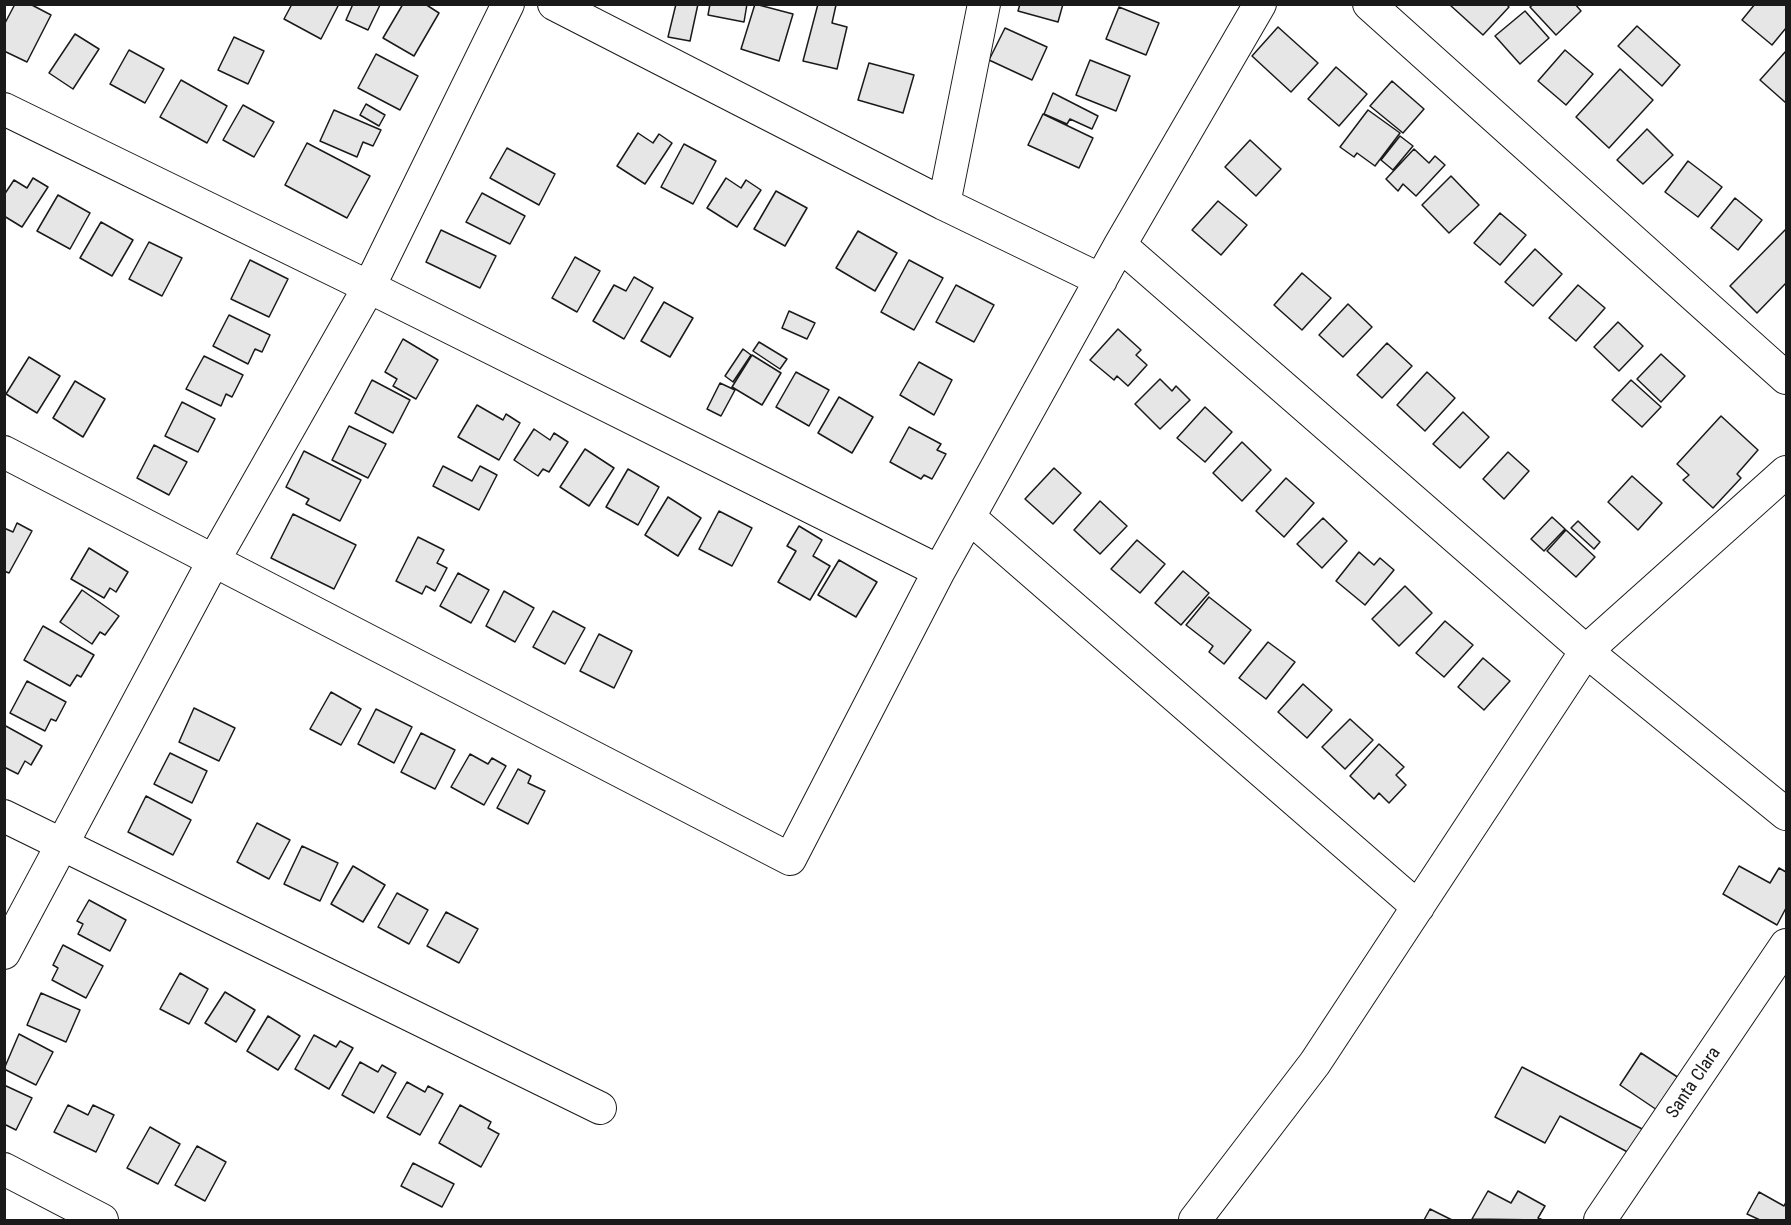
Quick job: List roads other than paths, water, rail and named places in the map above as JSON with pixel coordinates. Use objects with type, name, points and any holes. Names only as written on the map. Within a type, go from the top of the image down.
[{"type":"street","points":[[4,953],[214,560],[369,287],[508,4]]},
{"type":"street","points":[[554,4],[944,204],[1101,280]]},
{"type":"street","points":[[944,204],[984,4]]},
{"type":"street","points":[[4,452],[790,859],[939,571],[1120,245],[1260,4]]},
{"type":"street","points":[[1370,4],[1786,378]]},
{"type":"street","points":[[4,109],[369,287],[939,571]]},
{"type":"street","points":[[1120,245],[1586,651],[1786,814]]},
{"type":"street","points":[[1195,1221],[1315,1063],[1586,651],[1786,472]]},
{"type":"street","points":[[969,517],[1418,907]]},
{"type":"street","points":[[4,816],[600,1108]]},
{"type":"street","name":"Santa Clara","points":[[1600,1221],[1786,945]]},
{"type":"street","points":[[4,1169],[102,1221]]}]
